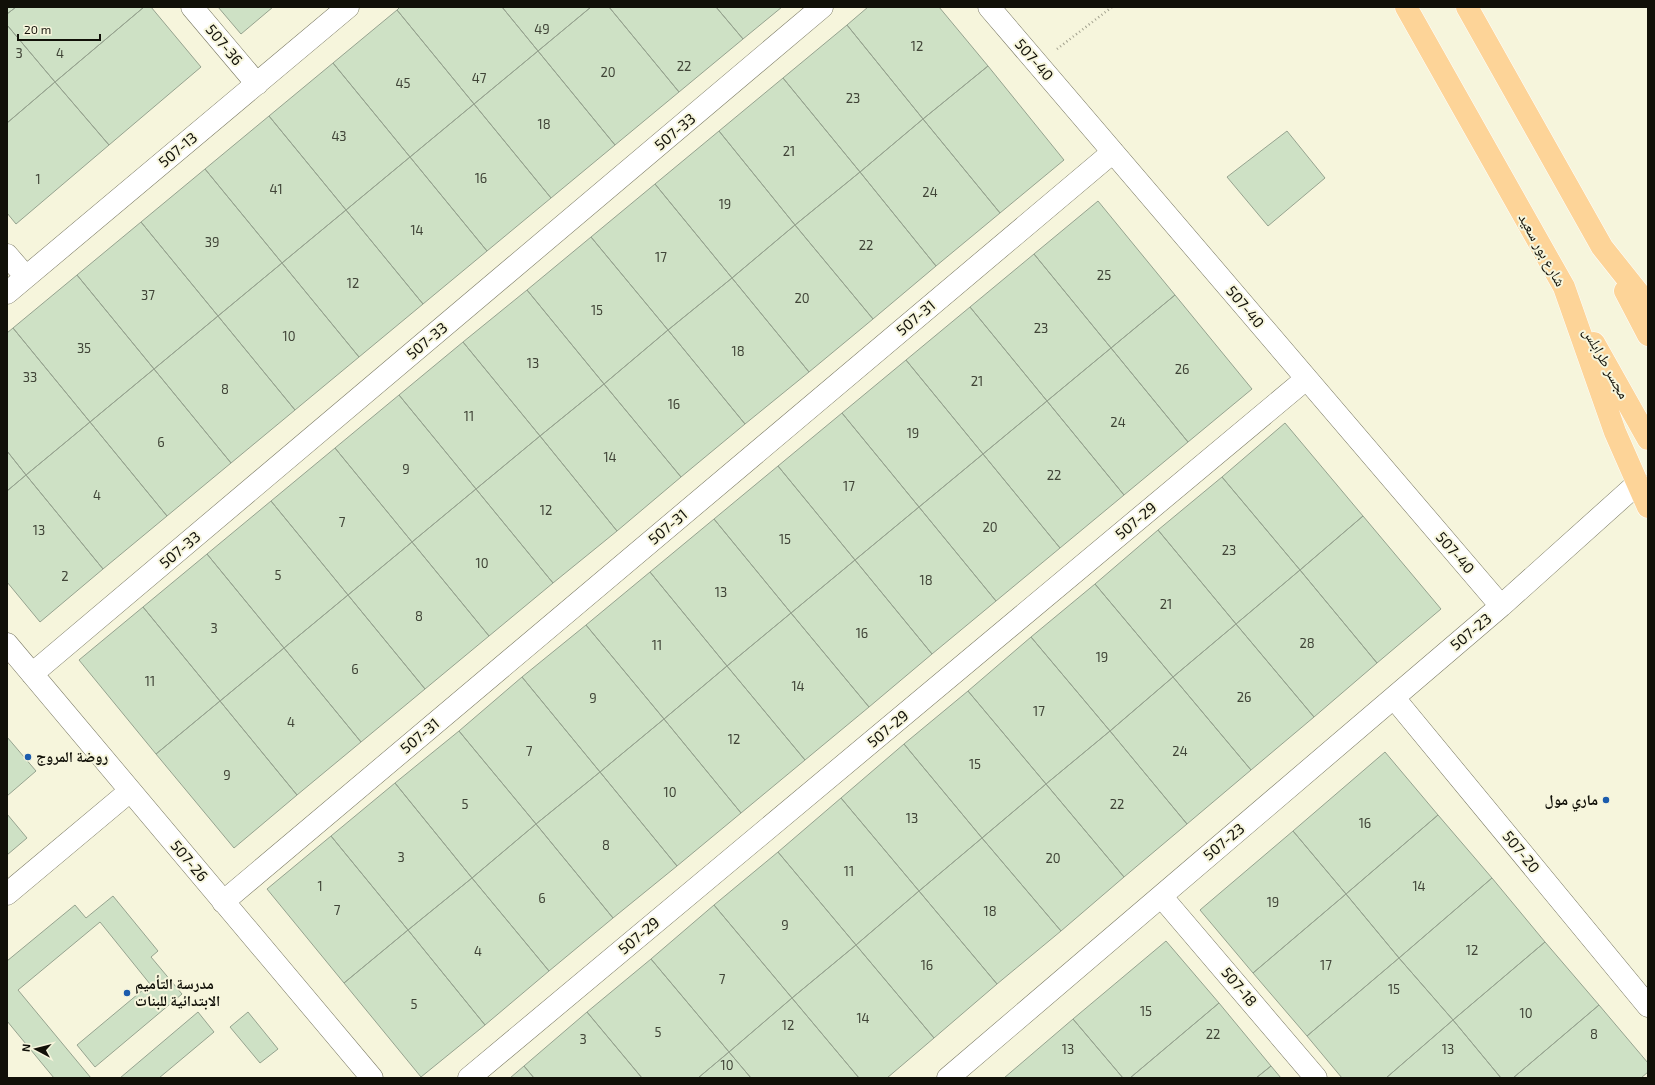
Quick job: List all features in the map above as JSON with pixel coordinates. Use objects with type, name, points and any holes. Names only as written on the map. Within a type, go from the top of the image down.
[{"type":"main road","name":"شارع بور سعيد","points":[[1406,7],[1564,287],[1615,432],[1648,507]]},
{"type":"main road","points":[[1467,7],[1602,247],[1648,335]]},
{"type":"main road","points":[[1602,247],[1648,305]]},
{"type":"main road","name":"مجسر طرابلس","points":[[1564,287],[1648,439]]},
{"type":"street","name":"507-36","points":[[192,7],[257,84]]},
{"type":"street","name":"507-13","points":[[7,293],[348,7]]},
{"type":"street","name":"507-33","points":[[32,674],[822,7]]},
{"type":"street","name":"507-40","points":[[989,7],[1501,606]]},
{"type":"street","name":"507-31","points":[[223,902],[1113,152]]},
{"type":"street","points":[[7,254],[26,277]]},
{"type":"street","name":"507-29","points":[[469,1078],[1306,379]]},
{"type":"street","name":"507-23","points":[[948,1078],[1501,606],[1638,483]]},
{"type":"street","name":"507-26","points":[[7,644],[372,1078]]},
{"type":"street","name":"507-20","points":[[1394,698],[1648,1006]]},
{"type":"street","points":[[7,894],[130,791]]},
{"type":"street","name":"507-18","points":[[1162,896],[1316,1078]]},
{"type":"path","points":[[1038,64],[1112,7]]},
{"type":"building","points":[[7,7],[16,7],[7,14]]},
{"type":"building","points":[[16,7],[144,7],[55,82],[7,25],[7,14]]},
{"type":"building","points":[[144,7],[151,7],[201,67],[109,145],[55,82]]},
{"type":"building","points":[[218,7],[273,7],[241,34]]},
{"type":"building","points":[[400,7],[502,7],[538,51],[474,104],[397,10]]},
{"type":"building","points":[[502,7],[591,7],[538,51]]},
{"type":"building","points":[[591,7],[609,7],[679,92],[615,145],[538,51]]},
{"type":"building","points":[[609,7],[716,7],[743,39],[679,92]]},
{"type":"building","points":[[716,7],[782,7],[743,39]]},
{"type":"building","points":[[868,7],[939,7],[988,66],[923,119],[847,25]]},
{"type":"building","points":[[397,10],[474,104],[410,157],[333,63]]},
{"type":"building","points":[[7,25],[55,82],[7,123]]},
{"type":"building","points":[[847,25],[923,119],[860,172],[783,78]]},
{"type":"building","points":[[538,51],[615,145],[551,198],[474,104]]},
{"type":"building","points":[[333,63],[410,157],[346,210],[269,116]]},
{"type":"building","points":[[988,66],[1064,160],[1000,213],[923,119]]},
{"type":"building","points":[[783,78],[860,172],[795,225],[719,131]]},
{"type":"building","points":[[55,82],[109,145],[16,224],[7,213],[7,123]]},
{"type":"building","points":[[474,104],[551,198],[487,251],[410,157]]},
{"type":"building","points":[[269,116],[346,210],[282,263],[205,169]]},
{"type":"building","points":[[923,119],[1000,213],[936,266],[860,172]]},
{"type":"building","points":[[719,131],[795,225],[732,278],[655,184]]},
{"type":"building","points":[[1287,131],[1325,178],[1268,226],[1227,177]]},
{"type":"building","points":[[410,157],[487,251],[423,304],[346,210]]},
{"type":"building","points":[[205,169],[282,263],[218,316],[141,222]]},
{"type":"building","points":[[860,172],[936,266],[873,319],[795,225]]},
{"type":"building","points":[[655,184],[732,278],[668,330],[591,237]]},
{"type":"building","points":[[1098,201],[1175,295],[1111,348],[1034,254]]},
{"type":"building","points":[[346,210],[423,304],[359,357],[282,263]]},
{"type":"building","points":[[141,222],[218,316],[154,369],[77,275]]},
{"type":"building","points":[[795,225],[873,319],[809,372],[732,278]]},
{"type":"building","points":[[591,237],[668,330],[604,384],[527,290]]},
{"type":"building","points":[[1034,254],[1111,348],[1047,401],[970,307]]},
{"type":"building","points":[[282,263],[359,357],[295,410],[218,316]]},
{"type":"building","points":[[77,275],[154,369],[90,422],[13,328]]},
{"type":"building","points":[[732,278],[809,372],[745,424],[668,330]]},
{"type":"building","points":[[527,290],[604,384],[540,436],[463,342]]},
{"type":"building","points":[[1175,295],[1252,389],[1188,442],[1111,348]]},
{"type":"building","points":[[970,307],[1047,401],[983,454],[906,360]]},
{"type":"building","points":[[218,316],[295,410],[231,463],[154,369]]},
{"type":"building","points":[[13,328],[90,422],[26,475],[7,451],[7,333]]},
{"type":"building","points":[[668,330],[745,424],[681,477],[604,384]]},
{"type":"building","points":[[463,342],[540,436],[476,489],[399,395]]},
{"type":"building","points":[[1111,348],[1188,442],[1124,495],[1047,401]]},
{"type":"building","points":[[906,360],[983,454],[919,507],[842,413]]},
{"type":"building","points":[[154,369],[231,463],[167,516],[90,422]]},
{"type":"building","points":[[604,384],[681,477],[617,531],[540,436]]},
{"type":"building","points":[[399,395],[476,489],[412,542],[335,448]]},
{"type":"building","points":[[1047,401],[1124,495],[1060,548],[983,454]]},
{"type":"building","points":[[842,413],[919,507],[855,560],[778,466]]},
{"type":"building","points":[[90,422],[167,516],[103,569],[26,475]]},
{"type":"building","points":[[1285,423],[1363,516],[1300,570],[1222,477]]},
{"type":"building","points":[[540,436],[617,531],[553,583],[476,489]]},
{"type":"building","points":[[335,448],[412,542],[348,595],[271,501]]},
{"type":"building","points":[[7,451],[26,475],[7,491]]},
{"type":"building","points":[[983,454],[1060,548],[996,601],[919,507]]},
{"type":"building","points":[[778,466],[855,560],[791,613],[714,519]]},
{"type":"building","points":[[26,475],[103,569],[40,622],[7,582],[7,491]]},
{"type":"building","points":[[1222,477],[1300,570],[1236,624],[1158,530]]},
{"type":"building","points":[[476,489],[553,583],[489,636],[412,542]]},
{"type":"building","points":[[271,501],[348,595],[284,648],[207,554]]},
{"type":"building","points":[[919,507],[996,601],[932,654],[855,560]]},
{"type":"building","points":[[1363,516],[1441,609],[1377,663],[1300,570]]},
{"type":"building","points":[[714,519],[791,613],[727,666],[650,572]]},
{"type":"building","points":[[1158,530],[1236,624],[1173,677],[1095,584]]},
{"type":"building","points":[[412,542],[489,636],[425,689],[348,595]]},
{"type":"building","points":[[207,554],[284,648],[220,701],[143,607]]},
{"type":"building","points":[[855,560],[932,654],[869,707],[791,613]]},
{"type":"building","points":[[1300,570],[1377,663],[1314,717],[1236,624]]},
{"type":"building","points":[[650,572],[727,666],[664,719],[586,625]]},
{"type":"building","points":[[1095,584],[1173,677],[1110,731],[1031,637]]},
{"type":"building","points":[[348,595],[425,689],[361,742],[284,648]]},
{"type":"building","points":[[143,607],[220,701],[156,754],[79,660]]},
{"type":"building","points":[[791,613],[869,707],[805,760],[727,666]]},
{"type":"building","points":[[1236,624],[1314,717],[1251,770],[1173,677]]},
{"type":"building","points":[[586,625],[664,719],[600,772],[522,677]]},
{"type":"building","points":[[1031,637],[1110,731],[1046,784],[968,691]]},
{"type":"building","points":[[284,648],[361,742],[297,795],[220,701]]},
{"type":"building","points":[[727,666],[805,760],[741,813],[664,719]]},
{"type":"building","points":[[522,677],[600,772],[536,824],[459,731]]},
{"type":"building","points":[[1173,677],[1251,770],[1187,824],[1110,731]]},
{"type":"building","points":[[968,691],[1046,784],[982,838],[904,744]]},
{"type":"building","points":[[220,701],[297,795],[234,848],[156,754]]},
{"type":"building","points":[[664,719],[741,813],[677,866],[600,772]]},
{"type":"building","points":[[459,731],[536,824],[472,878],[395,783]]},
{"type":"building","points":[[1110,731],[1187,824],[1124,877],[1046,784]]},
{"type":"building","points":[[7,737],[36,771],[7,796]]},
{"type":"building","points":[[904,744],[982,838],[919,891],[841,798]]},
{"type":"building","points":[[1385,752],[1438,815],[1346,894],[1293,831]]},
{"type":"building","points":[[600,772],[677,866],[613,918],[536,824]]},
{"type":"building","points":[[395,783],[472,878],[408,930],[331,836]]},
{"type":"building","points":[[1046,784],[1124,877],[1061,931],[982,838]]},
{"type":"building","points":[[841,798],[919,891],[856,945],[778,852]]},
{"type":"building","points":[[7,814],[27,838],[7,855]]},
{"type":"building","points":[[1438,815],[1492,878],[1399,958],[1346,894]]},
{"type":"building","points":[[536,824],[613,918],[549,971],[472,878]]},
{"type":"building","points":[[1293,831],[1346,894],[1253,973],[1200,910]]},
{"type":"building","points":[[331,836],[408,930],[344,983],[267,889]]},
{"type":"building","points":[[982,838],[1061,931],[997,984],[919,891]]},
{"type":"building","points":[[778,852],[856,945],[792,998],[714,905]]},
{"type":"building","points":[[472,878],[549,971],[485,1025],[408,930]]},
{"type":"building","points":[[1492,878],[1545,942],[1453,1020],[1399,958]]},
{"type":"building","points":[[919,891],[997,984],[934,1038],[856,945]]},
{"type":"building","points":[[1346,894],[1399,958],[1307,1036],[1253,973]]},
{"type":"building","points":[[113,896],[158,951],[151,957],[182,994],[95,1067],[77,1045],[150,984],[100,922],[18,990],[91,1078],[54,1078],[7,1021],[7,961],[75,905],[86,918]]},
{"type":"building","points":[[714,905],[792,998],[729,1052],[651,959]]},
{"type":"building","points":[[408,930],[485,1025],[421,1077],[344,983]]},
{"type":"building","points":[[1166,941],[1219,1003],[1130,1078],[1123,1078],[1073,1019]]},
{"type":"building","points":[[1545,942],[1599,1005],[1513,1078],[1501,1078],[1453,1020]]},
{"type":"building","points":[[856,945],[934,1038],[887,1078],[859,1078],[792,998]]},
{"type":"building","points":[[1399,958],[1453,1020],[1386,1078],[1342,1078],[1307,1036]]},
{"type":"building","points":[[651,959],[729,1052],[698,1078],[642,1078],[587,1012]]},
{"type":"building","points":[[792,998],[859,1078],[751,1078],[729,1052]]},
{"type":"building","points":[[1219,1003],[1271,1066],[1256,1078],[1130,1078]]},
{"type":"building","points":[[1599,1005],[1648,1063],[1648,1072],[1641,1078],[1513,1078]]},
{"type":"building","points":[[198,1012],[214,1032],[159,1078],[120,1078]]},
{"type":"building","points":[[248,1012],[278,1049],[260,1063],[230,1027]]},
{"type":"building","points":[[587,1012],[642,1078],[534,1078],[524,1066]]},
{"type":"building","points":[[1073,1019],[1123,1078],[1004,1078]]},
{"type":"building","points":[[1453,1020],[1501,1078],[1386,1078]]},
{"type":"building","points":[[729,1052],[751,1078],[698,1078]]},
{"type":"building","points":[[524,1066],[534,1078],[510,1078]]},
{"type":"building","points":[[1271,1066],[1281,1078],[1256,1078]]},
{"type":"place","name":"روضة المروج","points":[[28,757]]},
{"type":"place","name":"ماري مول","points":[[1606,800]]},
{"type":"place","name":"مدرسة التأميم الابتدائية للبنات","points":[[127,993]]}]
